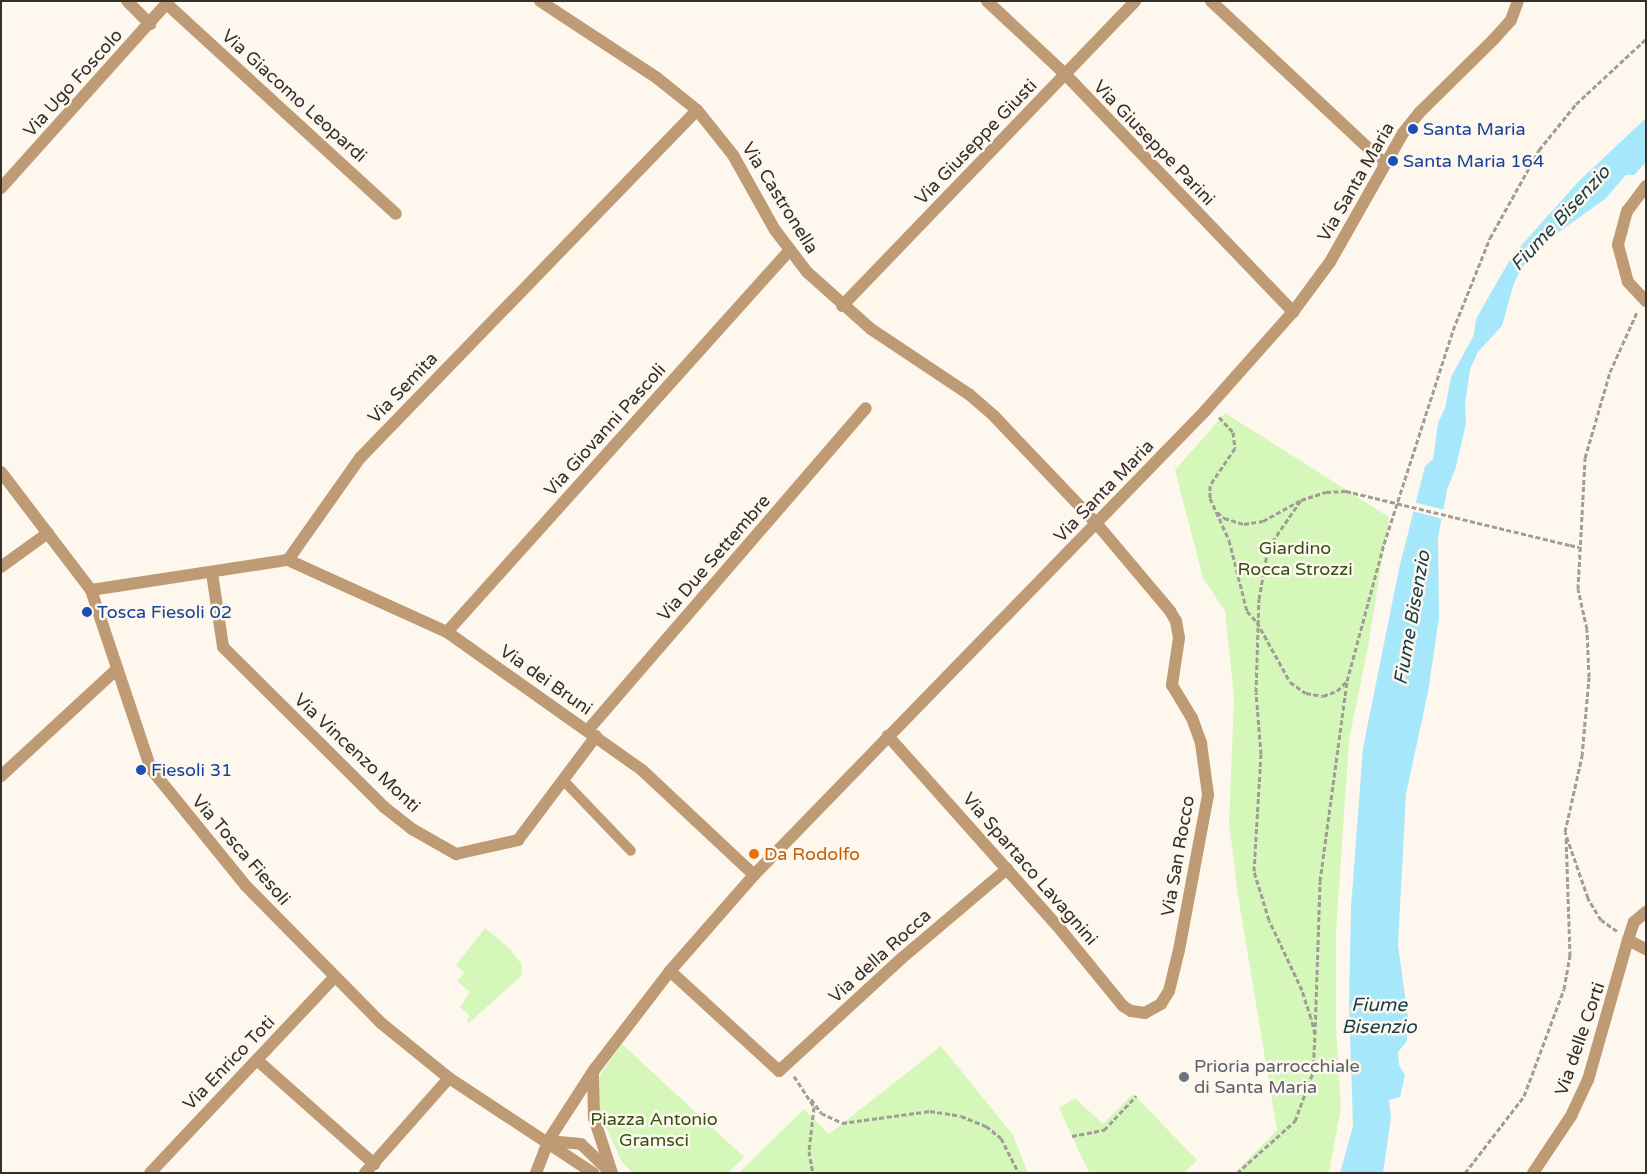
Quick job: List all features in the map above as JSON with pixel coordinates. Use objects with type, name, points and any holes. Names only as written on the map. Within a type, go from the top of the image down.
[{"type":"street","points":[[127,1],[150,24]]},
{"type":"street","name":"Via Castronella","points":[[540,1],[657,78],[697,110],[733,155],[789,251],[842,306],[975,400],[1096,523]]},
{"type":"street","name":"Via Giuseppe Parini","points":[[987,1],[1065,74],[1293,312]]},
{"type":"street","name":"Via Giuseppe Giusti","points":[[842,306],[1135,1]]},
{"type":"street","points":[[1211,1],[1385,164]]},
{"type":"street","name":"Via Santa Maria","points":[[670,971],[754,875],[1209,407],[1293,312],[1330,262],[1385,164],[1419,113],[1477,58],[1510,20],[1518,1]]},
{"type":"street","name":"Via Ugo Foscolo","points":[[1,188],[168,3]]},
{"type":"street","name":"Via Giacomo Leopardi","points":[[168,3],[396,214]]},
{"type":"street","name":"Via Semita","points":[[288,560],[360,458],[697,110]]},
{"type":"street","points":[[1645,299],[1628,282],[1618,245],[1627,211],[1646,186]]},
{"type":"street","name":"Via Giovanni Pascoli","points":[[447,632],[789,251]]},
{"type":"street","name":"Via Due Settembre","points":[[592,733],[866,408]]},
{"type":"street","name":"Via Tosca Fiesoli","points":[[1,472],[90,590],[146,758],[156,776],[246,886],[334,978],[381,1022],[450,1078],[548,1141]]},
{"type":"street","name":"Via San Rocco","points":[[1096,523],[1176,621],[1178,650],[1172,685],[1196,729],[1206,772],[1207,802],[1179,950],[1169,991],[1160,1004],[1149,1012]]},
{"type":"street","points":[[1,567],[48,532]]},
{"type":"street","points":[[90,590],[288,560]]},
{"type":"street","name":"Via dei Bruni","points":[[288,560],[447,632],[644,771],[754,875]]},
{"type":"street","name":"Via Vincenzo Monti","points":[[212,573],[223,647],[310,736],[412,829],[456,854],[518,840],[563,780],[592,733]]},
{"type":"street","points":[[1,776],[117,669]]},
{"type":"street","name":"Via Spartaco Lavagnini","points":[[888,736],[1007,869],[1122,1006],[1131,1012],[1149,1012]]},
{"type":"street","name":"Via della Rocca","points":[[782,1068],[902,958],[1007,869]]},
{"type":"street","name":"Via delle Corti","points":[[1533,1173],[1572,1116],[1588,1080],[1634,922],[1646,912]]},
{"type":"street","points":[[1628,940],[1646,949]]},
{"type":"street","points":[[536,1173],[548,1141],[594,1070],[670,971],[782,1068]]},
{"type":"street","name":"Via Enrico Toti","points":[[150,1173],[334,978]]},
{"type":"street","points":[[257,1060],[369,1168],[450,1078]]},
{"type":"street","points":[[594,1070],[594,1118],[612,1173]]},
{"type":"street","points":[[548,1141],[593,1173]]},
{"type":"street","points":[[548,1141],[581,1144],[608,1173]]},
{"type":"lane","points":[[563,780],[631,851]]},
{"type":"path","points":[[1237,1173],[1296,1121],[1313,1072],[1320,881],[1347,681],[1384,544],[1453,330],[1490,238],[1539,150],[1576,104],[1646,39]]},
{"type":"path","points":[[1465,1173],[1524,1096],[1564,988],[1570,956],[1570,911],[1565,832],[1582,756],[1588,677],[1587,629],[1578,589],[1582,482],[1597,410],[1610,372],[1645,299]]},
{"type":"path","points":[[1209,407],[1228,424],[1236,437],[1231,458],[1210,485],[1215,509],[1229,540],[1247,611],[1257,622],[1290,682],[1306,693],[1323,696],[1337,691],[1347,681]]},
{"type":"path","points":[[1215,509],[1224,518],[1244,524],[1262,522],[1301,500],[1326,492],[1346,491],[1579,547]]},
{"type":"path","points":[[1301,500],[1268,548],[1257,622],[1256,692],[1260,754],[1254,871],[1260,897],[1302,990],[1315,1034]]},
{"type":"path","points":[[1565,832],[1588,898],[1600,920],[1617,931]]},
{"type":"path","points":[[782,1068],[822,1113],[842,1123],[930,1111],[961,1116],[986,1126],[1001,1138],[1019,1173]]},
{"type":"path","points":[[1072,1136],[1104,1130],[1136,1096]]},
{"type":"path","points":[[811,1099],[815,1119],[809,1151],[813,1173]]},
{"type":"green space","name":"Giardino Rocca Strozzi","points":[[1225,413],[1389,517],[1368,647],[1349,740],[1336,932],[1336,1030],[1341,1107],[1329,1173],[1235,1173],[1277,1130],[1238,895],[1229,823],[1234,697],[1225,611],[1203,578],[1175,470]]},
{"type":"green space","points":[[485,928],[510,949],[522,965],[521,976],[469,1023],[467,1021],[469,1015],[460,1007],[470,992],[457,981],[464,973],[456,965]]},
{"type":"green space","name":"Piazza Antonio Gramsci","points":[[622,1044],[744,1157],[728,1173],[633,1173],[622,1162],[599,1112],[600,1075]]},
{"type":"green space","points":[[941,1046],[1013,1135],[1028,1173],[739,1173],[804,1109],[829,1134]]},
{"type":"green space","points":[[1133,1094],[1197,1160],[1184,1173],[1089,1173],[1059,1108],[1075,1098],[1103,1124]]},
{"type":"water","name":"Fiume Bisenzio","points":[[1646,118],[1646,162],[1634,175],[1626,175],[1605,199],[1538,247],[1521,269],[1513,286],[1502,326],[1478,352],[1470,369],[1465,405],[1466,423],[1456,467],[1447,490],[1438,538],[1439,618],[1428,692],[1406,794],[1398,945],[1408,1017],[1407,1041],[1398,1052],[1399,1065],[1405,1075],[1400,1097],[1389,1100],[1391,1118],[1383,1173],[1340,1173],[1353,1126],[1349,1004],[1351,907],[1363,748],[1399,569],[1425,466],[1433,459],[1438,423],[1445,408],[1451,377],[1474,335],[1476,319],[1512,256],[1578,182]]},
{"type":"pier","points":[[1413,502],[1446,510],[1444,519],[1411,511]]},
{"type":"place","name":"Santa Maria","points":[[1413,129]]},
{"type":"place","name":"Santa Maria 164","points":[[1393,161]]},
{"type":"place","name":"Tosca Fiesoli 02","points":[[87,612]]},
{"type":"place","name":"Fiesoli 31","points":[[141,770]]},
{"type":"place","name":"Da Rodolfo","points":[[754,854]]},
{"type":"place","name":"Prioria parrocchiale di Santa Maria","points":[[1184,1077]]}]
